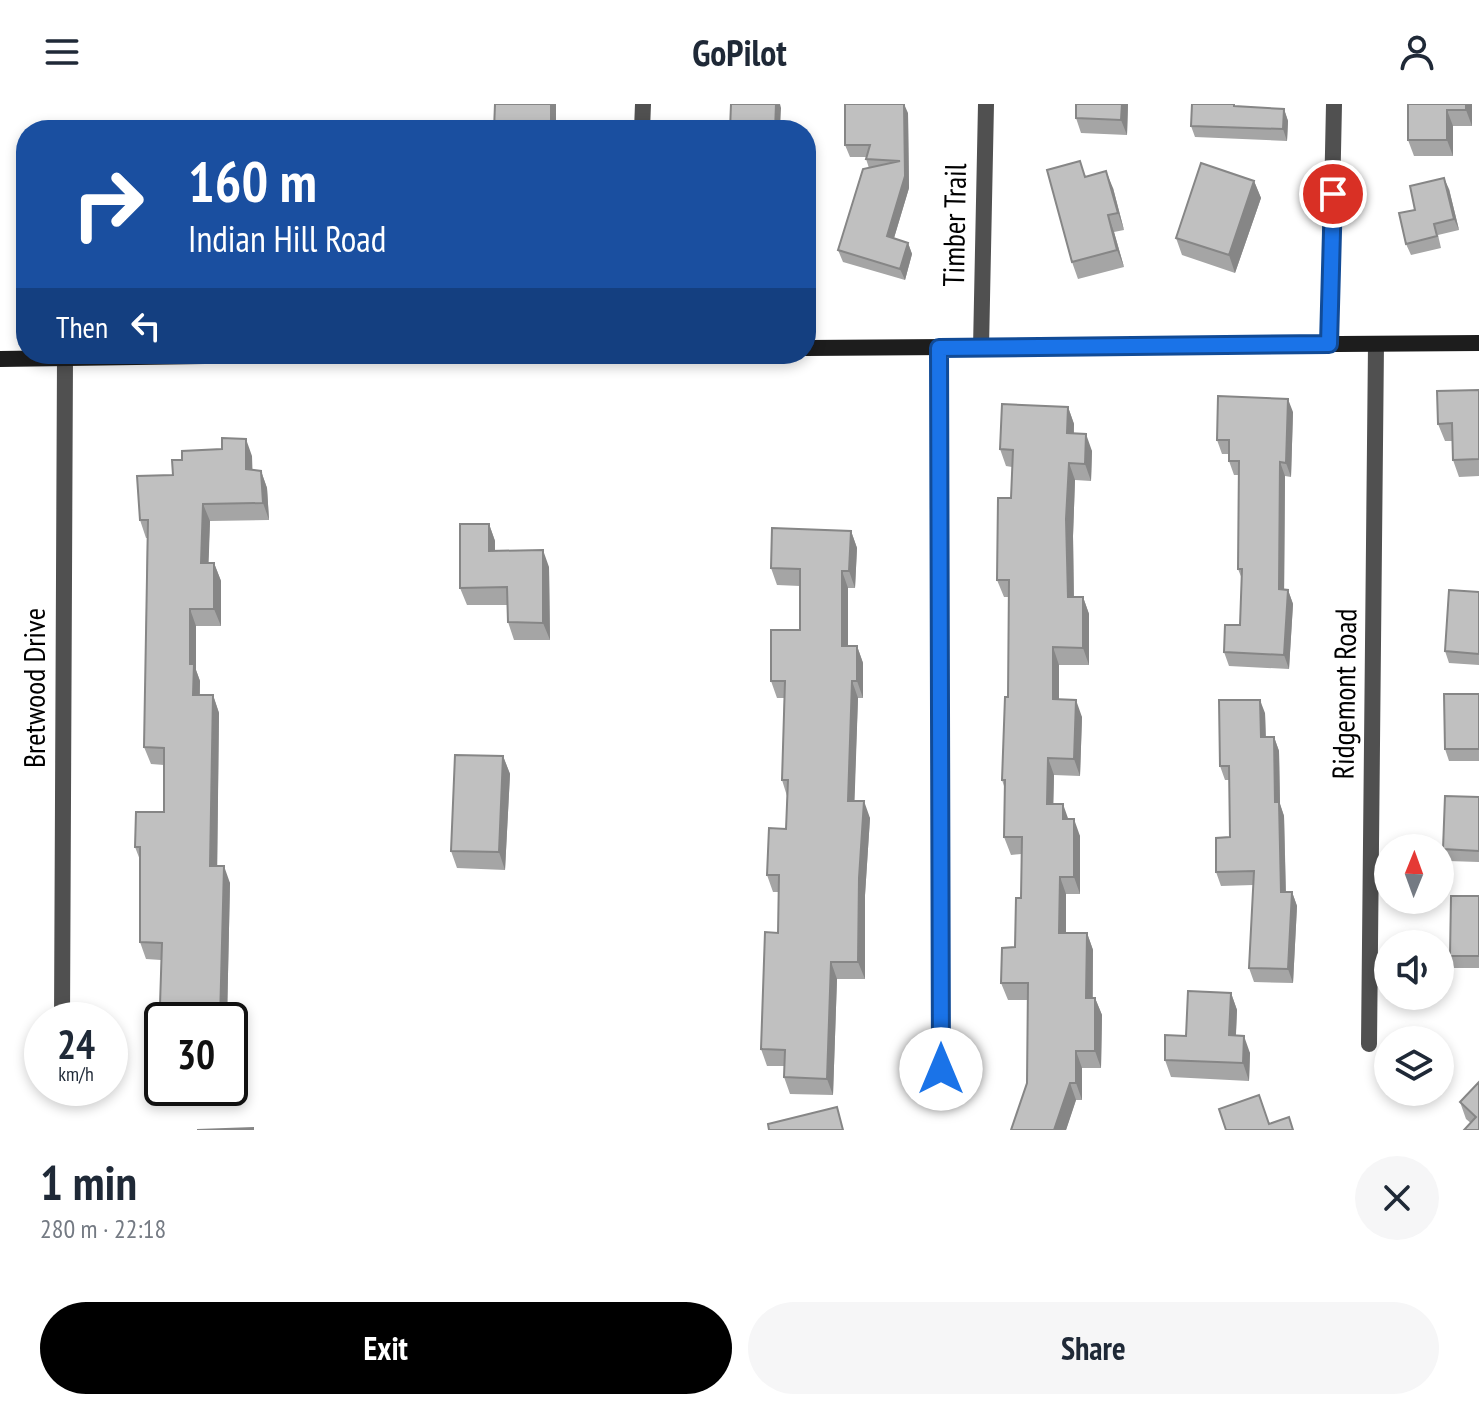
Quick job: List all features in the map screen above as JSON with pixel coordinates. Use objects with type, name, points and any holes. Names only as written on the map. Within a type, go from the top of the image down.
[{"type":"street","name":"Timber Trail","points":[[981,348],[986,104]]},
{"type":"street","points":[[1329,344],[1334,104]]},
{"type":"street","points":[[816,348],[1479,343]]},
{"type":"street","name":"Ridgemont Road","points":[[1369,1044],[1376,344]]},
{"type":"street","points":[[939,348],[941,1069]]},
{"type":"street","name":"Bretwood Drive","points":[[62,1002],[65,364]]},
{"type":"building","points":[[495,104],[551,104],[551,120],[494,120]]},
{"type":"building","points":[[731,104],[776,104],[775,120],[730,120]]},
{"type":"building","points":[[845,104],[904,104],[905,176],[887,236],[908,243],[900,269],[838,250],[863,169],[900,161],[866,159],[870,145],[845,145]]},
{"type":"building","points":[[1076,104],[1122,104],[1121,120],[1076,118]]},
{"type":"building","points":[[1192,104],[1284,109],[1283,129],[1191,126]]},
{"type":"building","points":[[1408,104],[1466,104],[1466,110],[1447,110],[1447,140],[1408,140]]},
{"type":"building","points":[[1080,161],[1085,177],[1106,171],[1118,213],[1108,215],[1117,250],[1072,262],[1047,170]]},
{"type":"building","points":[[1201,163],[1254,181],[1229,255],[1176,238]]},
{"type":"building","points":[[1444,178],[1454,219],[1434,224],[1437,236],[1406,244],[1399,213],[1415,210],[1410,186]]},
{"type":"building","points":[[1479,390],[1479,459],[1453,460],[1452,423],[1438,424],[1437,391]]},
{"type":"building","points":[[1218,396],[1288,399],[1286,463],[1280,462],[1279,589],[1288,590],[1284,655],[1224,652],[1225,625],[1240,625],[1242,569],[1238,569],[1239,461],[1229,461],[1229,440],[1217,440]]},
{"type":"building","points":[[1002,404],[1068,407],[1067,433],[1086,434],[1085,464],[1069,463],[1066,519],[1068,597],[1083,597],[1083,648],[1053,647],[1053,699],[1076,700],[1074,759],[1048,758],[1047,804],[1063,804],[1063,819],[1074,819],[1074,877],[1060,877],[1059,933],[1087,933],[1086,998],[1095,998],[1095,1051],[1076,1051],[1076,1083],[1070,1083],[1054,1130],[1011,1130],[1027,1083],[1028,983],[1001,983],[1002,948],[1015,947],[1016,898],[1021,898],[1022,837],[1004,837],[1005,780],[1002,780],[1005,697],[1008,697],[1009,580],[997,580],[998,498],[1011,498],[1013,450],[1000,449]]},
{"type":"building","points":[[222,438],[246,439],[246,469],[261,471],[263,503],[203,504],[201,563],[214,563],[214,609],[190,609],[193,695],[213,695],[210,866],[224,866],[220,1002],[160,1002],[162,943],[140,942],[140,847],[135,847],[136,812],[164,812],[164,748],[144,747],[148,520],[140,520],[137,476],[173,475],[172,460],[182,460],[182,451],[222,449]]},
{"type":"building","points":[[460,524],[489,524],[489,551],[543,550],[543,623],[508,622],[507,587],[460,588]]},
{"type":"building","points":[[772,528],[851,531],[849,571],[842,571],[842,646],[857,646],[857,681],[852,681],[848,801],[864,801],[858,962],[831,962],[827,1079],[784,1077],[785,1050],[761,1049],[765,932],[778,933],[779,875],[767,875],[769,828],[786,829],[788,780],[782,780],[785,681],[771,681],[771,630],[800,630],[800,569],[771,568]]},
{"type":"building","points":[[1449,590],[1479,592],[1479,654],[1445,651]]},
{"type":"building","points":[[1444,694],[1479,694],[1479,749],[1445,749]]},
{"type":"building","points":[[1219,700],[1260,700],[1261,737],[1274,737],[1281,892],[1292,892],[1288,969],[1249,968],[1254,871],[1216,872],[1216,838],[1230,837],[1229,766],[1220,766]]},
{"type":"building","points":[[455,755],[503,756],[499,852],[451,851]]},
{"type":"building","points":[[1445,796],[1479,797],[1479,851],[1454,850],[1454,834],[1444,834]]},
{"type":"building","points":[[1454,896],[1479,896],[1479,956],[1454,956],[1454,930],[1450,930]]},
{"type":"building","points":[[1188,991],[1231,993],[1229,1035],[1244,1036],[1243,1063],[1165,1060],[1165,1035],[1186,1036]]},
{"type":"building","points":[[1479,1082],[1479,1130],[1464,1130],[1476,1117],[1460,1102]]},
{"type":"building","points":[[1259,1095],[1269,1124],[1289,1117],[1293,1130],[1226,1130],[1219,1109]]},
{"type":"building","points":[[837,1107],[843,1130],[769,1130],[768,1124]]},
{"type":"building","points":[[253,1128],[253,1130],[197,1130]]},
{"type":"route","points":[[941,1069],[939,348],[1329,344],[1333,194]]}]
